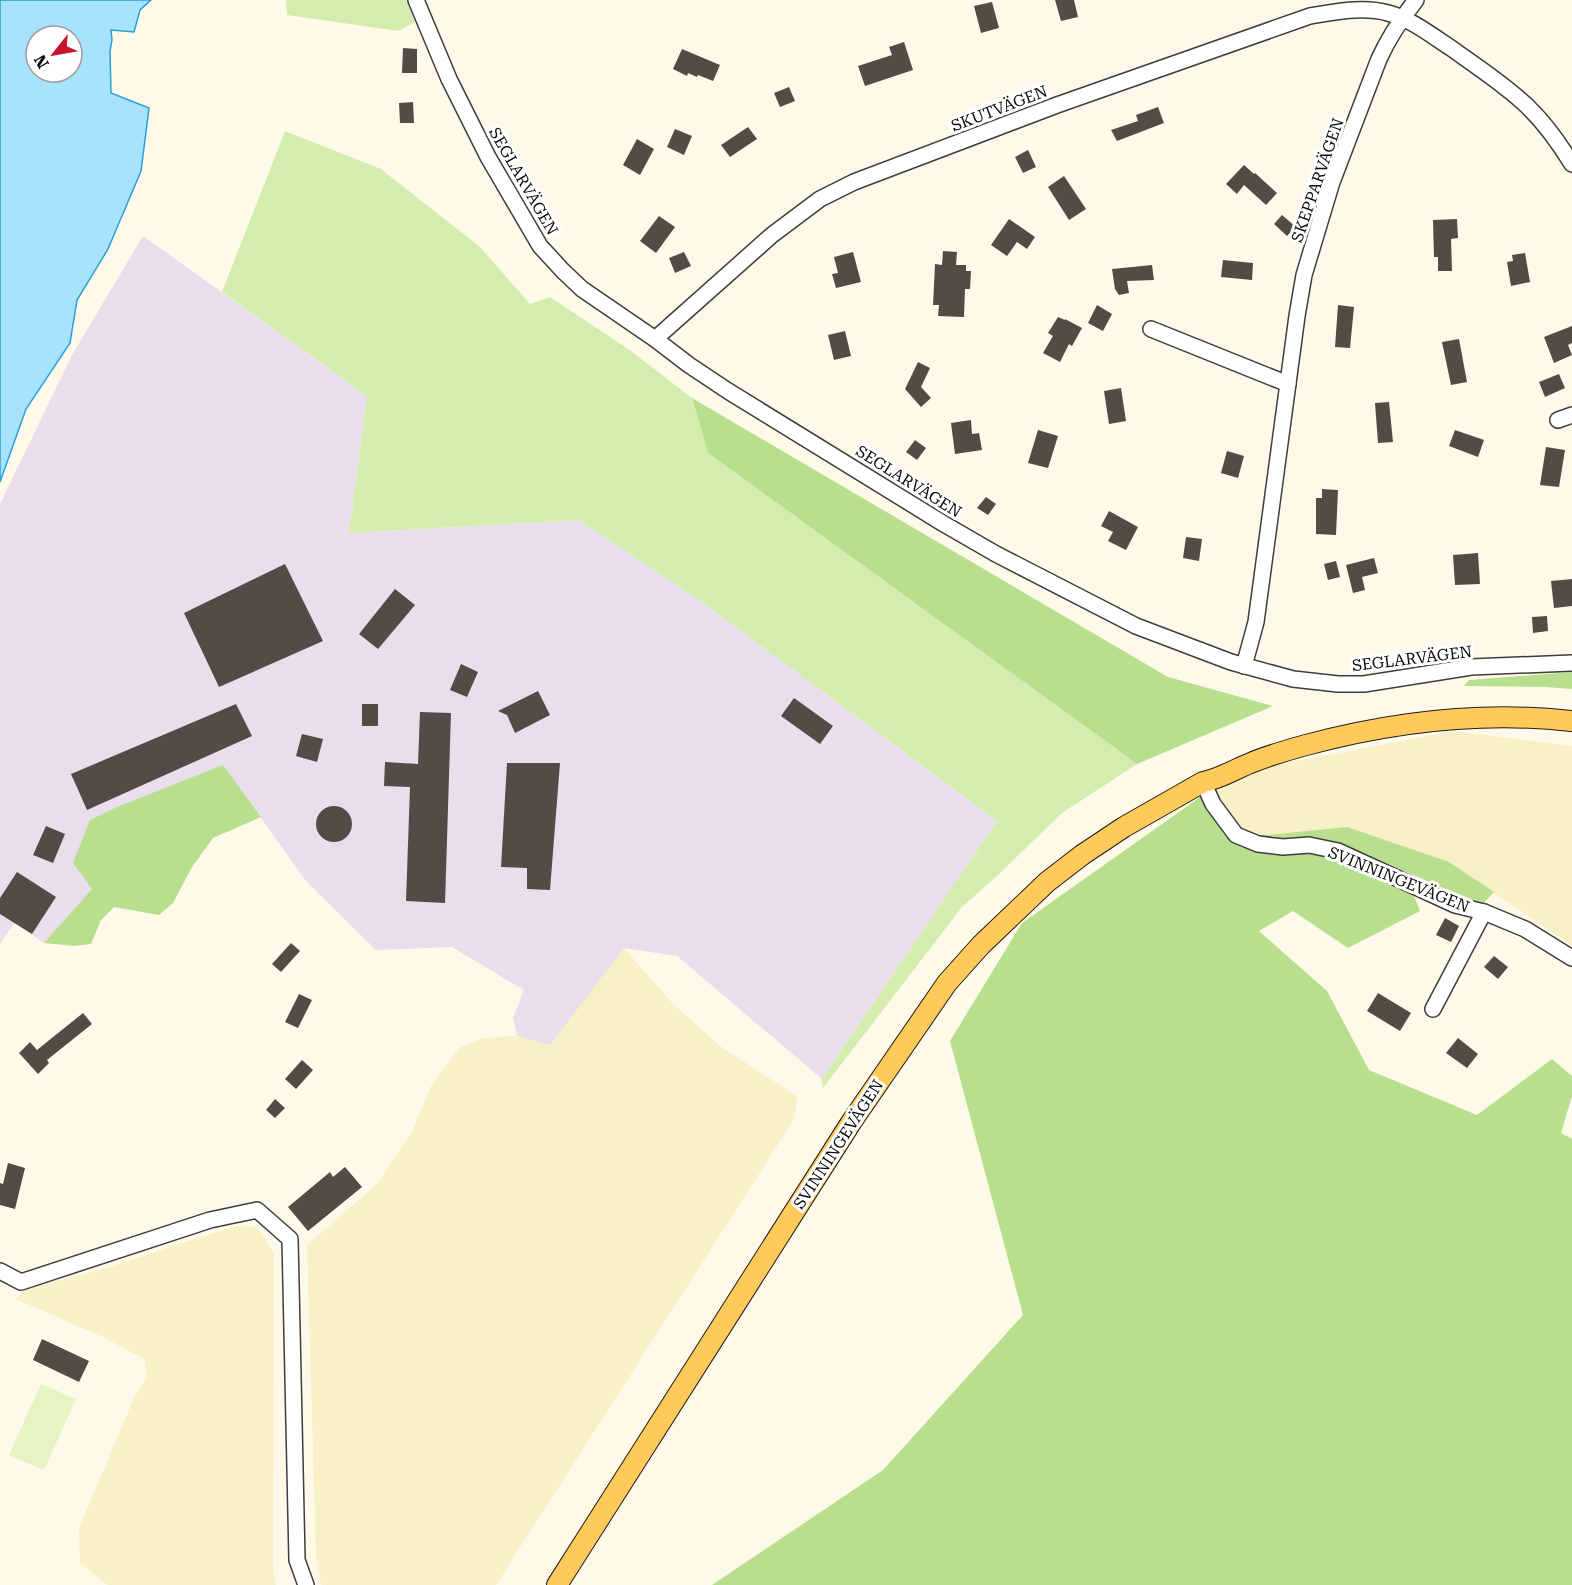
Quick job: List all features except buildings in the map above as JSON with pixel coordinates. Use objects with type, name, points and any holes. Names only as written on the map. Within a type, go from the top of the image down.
[{"type":"main road","name":"SVINNINGEVÄGEN","points":[[557,1585],[852,1121],[947,983],[981,945],[1047,882],[1082,855],[1133,822],[1203,782],[1255,761],[1305,745],[1404,724],[1455,719],[1504,717],[1572,721]]},
{"type":"street","name":"SEGLARVÄGEN","points":[[416,0],[448,79],[488,157],[540,246],[563,271],[582,289],[728,391],[996,554],[1136,627],[1245,666],[1308,682],[1364,684],[1471,667],[1572,663]]},
{"type":"street","name":"SKEPPARVÄGEN","points":[[1245,666],[1256,622],[1304,275],[1332,182],[1379,58],[1402,18],[1416,0]]},
{"type":"street","name":"SKUTVÄGEN","points":[[655,339],[772,235],[820,199],[854,182],[1048,108],[1310,16],[1344,11],[1387,12],[1414,24],[1500,83],[1528,107],[1560,145],[1572,164]]},
{"type":"street","points":[[1151,329],[1288,384]]},
{"type":"street","name":"SVINNINGEVÄGEN","points":[[1203,782],[1213,804],[1236,835],[1257,844],[1282,847],[1309,845],[1338,851],[1455,905],[1484,912],[1525,929],[1572,958]]},
{"type":"street","name":"SVINNINGEVÄGEN","points":[[1433,1009],[1484,912]]},
{"type":"street","points":[[0,1271],[21,1282],[210,1220],[257,1210],[290,1239],[297,1560],[306,1585]]},
{"type":"shaded area","points":[[143,236],[367,396],[349,533],[579,520],[702,602],[997,821],[822,1079],[677,956],[624,948],[550,1046],[517,1036],[513,1018],[524,990],[452,947],[376,950],[306,881],[223,765],[93,889],[44,943],[14,923],[0,944],[0,504],[72,355]]},
{"type":"shaded area","points":[[1454,731],[1572,746],[1572,946],[1449,862],[1248,837],[1203,795],[1270,766]]},
{"type":"shaded area","points":[[624,948],[674,1005],[720,1046],[798,1097],[793,1121],[496,1585],[322,1585],[316,1555],[307,1245],[377,1184],[412,1132],[432,1084],[459,1048],[484,1038],[517,1036],[550,1045]]},
{"type":"shaded area","points":[[235,1226],[257,1227],[274,1253],[273,1571],[276,1585],[108,1585],[80,1563],[79,1528],[134,1398],[147,1376],[144,1359],[105,1338],[16,1299],[26,1289],[104,1269]]},
{"type":"green space","points":[[286,0],[406,0],[415,22],[398,31],[287,15]]},
{"type":"green space","points":[[285,131],[381,169],[480,247],[530,304],[550,297],[627,348],[692,398],[708,453],[1137,764],[1062,813],[962,907],[823,1088],[822,1079],[997,821],[702,602],[579,520],[349,533],[367,396],[222,292]]},
{"type":"green space","points":[[692,398],[1168,677],[1273,706],[1137,764],[708,453]]},
{"type":"green space","points":[[1572,672],[1572,689],[1464,686],[1469,680]]},
{"type":"green space","points":[[223,765],[261,817],[213,838],[192,867],[173,903],[159,915],[114,907],[101,920],[91,944],[74,946],[44,943],[92,889],[73,863],[90,820]]},
{"type":"green space","points":[[1203,795],[1248,837],[1347,827],[1449,862],[1494,892],[1482,905],[1404,871],[1420,911],[1348,948],[1293,911],[1259,931],[1327,991],[1369,1070],[1477,1115],[1552,1059],[1572,1076],[1572,1096],[1561,1133],[1572,1139],[1572,1585],[712,1585],[883,1470],[1023,1315],[950,1041],[1022,923]]},
{"type":"green space","points":[[41,1384],[76,1399],[44,1470],[9,1455]]},
{"type":"water","points":[[0,0],[151,0],[140,10],[134,32],[111,30],[111,93],[149,108],[141,171],[108,249],[77,300],[70,343],[26,409],[0,482]]}]
